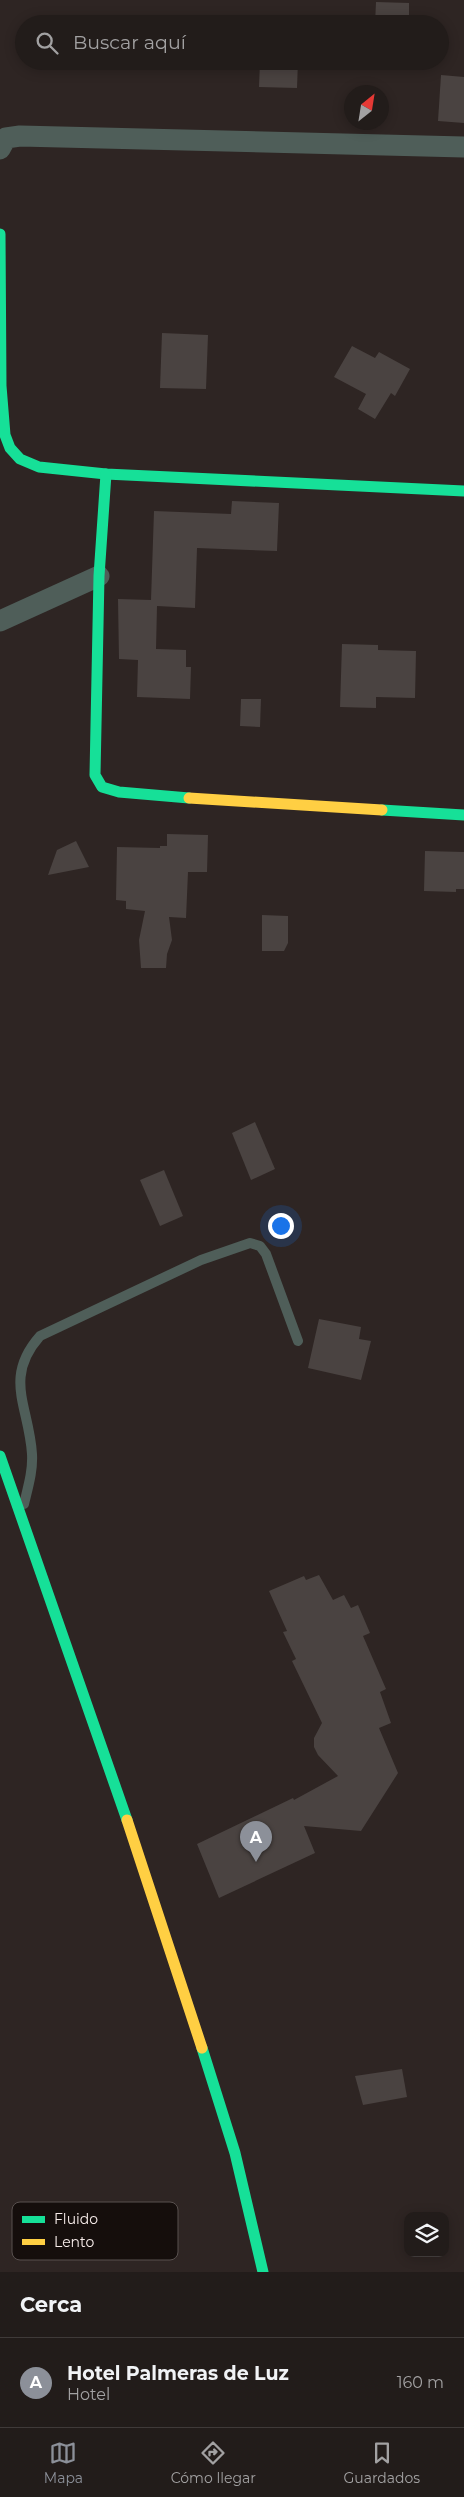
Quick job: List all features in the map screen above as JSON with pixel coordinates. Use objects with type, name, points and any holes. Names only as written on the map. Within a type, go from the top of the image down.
[{"type":"street","points":[[0,149],[6,138],[20,136],[464,147]]},
{"type":"street","points":[[0,234],[1,386],[5,435],[10,448],[20,459],[39,467],[106,474],[464,491]]},
{"type":"street","points":[[106,474],[99,576],[94,739],[95,775],[102,788],[154,796],[464,815]]},
{"type":"street","points":[[0,621],[99,576]]},
{"type":"street","points":[[0,1456],[155,1899],[235,2153],[263,2272]]},
{"type":"lane","points":[[21,1520],[32,1472],[32,1463],[19,1375],[28,1350],[40,1336],[202,1260],[250,1243],[260,1246],[266,1254],[298,1341]]},
{"type":"building","points":[[376,2],[409,3],[409,15],[375,15]]},
{"type":"building","points":[[260,70],[298,70],[297,88],[259,87]]},
{"type":"building","points":[[441,75],[464,77],[464,123],[438,121]]},
{"type":"building","points":[[162,333],[208,335],[206,389],[160,388]]},
{"type":"building","points":[[352,346],[375,358],[379,352],[410,369],[395,396],[391,393],[375,419],[358,409],[366,394],[334,377]]},
{"type":"building","points":[[232,501],[279,503],[277,551],[197,548],[195,608],[157,606],[156,649],[186,650],[186,667],[191,667],[190,699],[137,697],[138,660],[119,659],[118,599],[151,600],[154,511],[231,514]]},
{"type":"building","points":[[342,644],[378,645],[378,650],[416,651],[415,698],[376,697],[376,708],[340,707]]},
{"type":"building","points":[[241,699],[261,699],[260,727],[240,726]]},
{"type":"building","points":[[167,834],[208,835],[207,872],[188,872],[186,918],[169,917],[172,940],[167,954],[166,968],[141,968],[139,940],[145,911],[126,909],[126,901],[116,900],[117,847],[160,848],[160,846],[167,846]]},
{"type":"building","points":[[76,841],[89,867],[48,875],[57,850]]},
{"type":"building","points":[[425,851],[464,852],[464,889],[456,889],[456,892],[424,891]]},
{"type":"building","points":[[262,915],[288,916],[288,943],[284,951],[262,951]]},
{"type":"building","points":[[255,1122],[275,1169],[251,1180],[232,1133]]},
{"type":"building","points":[[164,1170],[183,1216],[160,1226],[140,1180]]},
{"type":"building","points":[[319,1319],[361,1327],[359,1339],[371,1341],[361,1380],[308,1368]]},
{"type":"building","points":[[319,1575],[333,1600],[344,1595],[351,1608],[358,1605],[370,1633],[363,1636],[386,1689],[380,1692],[391,1723],[379,1728],[398,1773],[361,1831],[304,1826],[315,1853],[219,1898],[197,1844],[293,1798],[294,1800],[338,1776],[318,1755],[314,1747],[314,1738],[322,1723],[292,1661],[296,1659],[283,1632],[287,1631],[269,1591],[304,1576],[306,1580]]},
{"type":"building","points":[[402,2069],[407,2097],[363,2105],[355,2076]]},
{"type":"traffic: fast","points":[[0,234],[1,386],[5,435],[10,448],[20,459],[39,467],[106,474],[464,491]]},
{"type":"traffic: fast","points":[[106,474],[99,576],[95,775],[102,787],[119,792],[189,798]]},
{"type":"traffic: fast","points":[[382,810],[464,815]]},
{"type":"traffic: fast","points":[[0,1456],[127,1820]]},
{"type":"traffic: fast","points":[[202,2048],[235,2153],[263,2272]]},
{"type":"traffic: slow","points":[[189,798],[382,810]]},
{"type":"traffic: slow","points":[[127,1820],[202,2048]]},
{"type":"place","name":"Hotel Palmeras de Luz","points":[[256,1862]]}]
